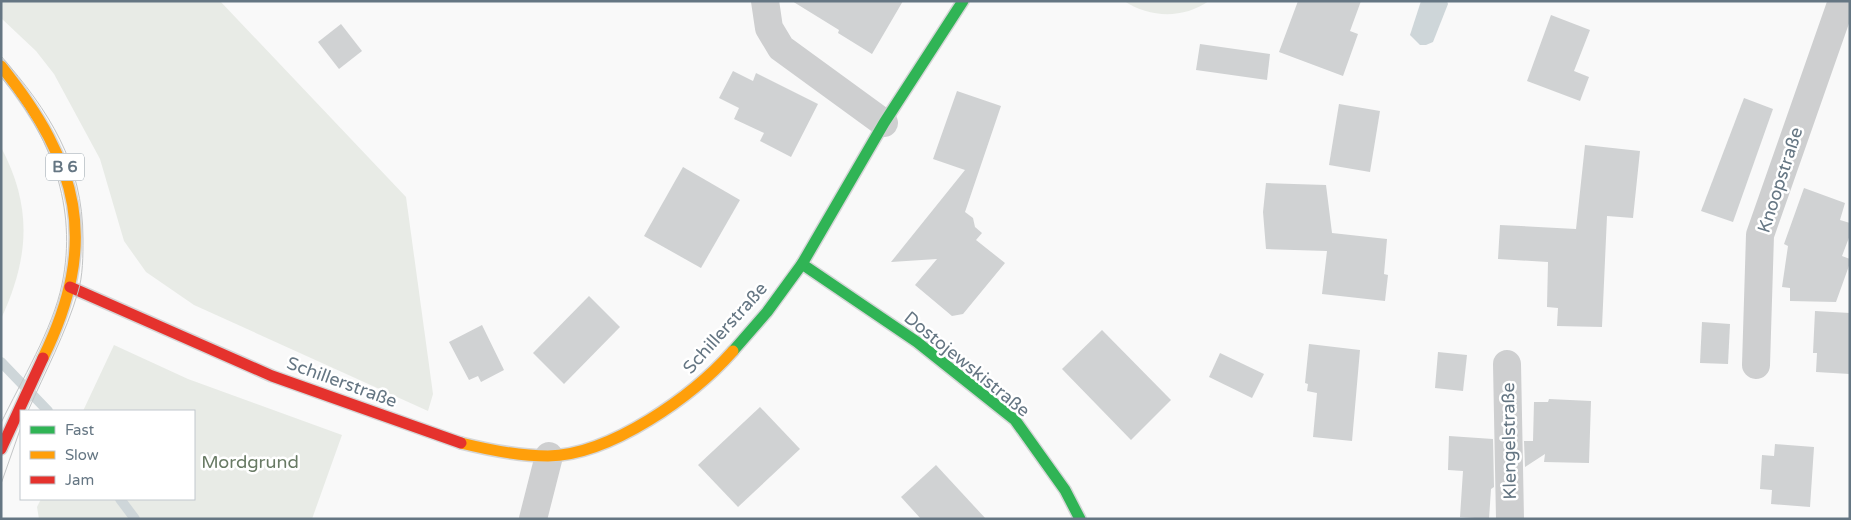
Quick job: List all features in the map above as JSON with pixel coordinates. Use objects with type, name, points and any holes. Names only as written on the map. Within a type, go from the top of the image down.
[{"type":"street","points":[[765,1],[768,28],[781,48],[884,123]]},
{"type":"street","name":"Schillerstraße","points":[[70,286],[272,376],[460,443],[500,452],[549,456],[584,449],[615,438],[682,400],[714,372],[767,312],[802,264],[884,123],[963,1]]},
{"type":"street","name":"Knoopstraße","points":[[1756,365],[1760,235],[1842,1]]},
{"type":"street","name":"B 6","points":[[1,66],[46,125],[65,165],[75,213],[76,247],[70,286],[60,321],[1,449]]},
{"type":"street","name":"Dostojewskistraße","points":[[802,264],[917,342],[1015,420],[1065,490],[1080,519]]},
{"type":"street","name":"Klengelstraße","points":[[1507,364],[1510,519]]},
{"type":"street","points":[[533,519],[549,456]]},
{"type":"green space","points":[[1,1],[220,1],[406,197],[433,394],[428,411],[194,305],[146,272],[124,241],[100,159],[54,74],[36,51],[1,18]]},
{"type":"green space","points":[[1124,1],[1209,1],[1188,11],[1166,14],[1145,11]]},
{"type":"green space","points":[[1,147],[18,191],[23,233],[22,254],[17,275],[1,319]]},
{"type":"green space","name":"Mordgrund","points":[[114,345],[188,379],[342,435],[312,519],[39,519],[37,507],[40,500],[195,500],[195,410],[83,410]]},
{"type":"shaded area","points":[[1421,1],[1447,1],[1448,4],[1433,42],[1426,45],[1420,45],[1410,35]]},
{"type":"building","points":[[792,1],[903,1],[872,54],[838,33],[839,30]]},
{"type":"building","points":[[1298,1],[1361,1],[1350,31],[1358,34],[1343,76],[1279,52]]},
{"type":"building","points":[[1551,15],[1590,30],[1574,71],[1589,77],[1580,101],[1527,81]]},
{"type":"building","points":[[341,24],[362,51],[339,69],[318,42]]},
{"type":"building","points":[[1200,44],[1270,54],[1267,80],[1196,70]]},
{"type":"building","points":[[733,71],[753,81],[756,73],[818,104],[791,157],[760,141],[764,133],[734,119],[739,108],[719,98]]},
{"type":"building","points":[[957,91],[1001,106],[965,212],[973,218],[975,227],[982,233],[976,240],[1005,263],[963,314],[952,316],[915,285],[937,259],[891,262],[965,170],[933,159]]},
{"type":"building","points":[[1744,98],[1773,109],[1733,222],[1701,211]]},
{"type":"building","points":[[1339,104],[1380,111],[1370,172],[1329,165]]},
{"type":"building","points":[[1585,145],[1640,151],[1633,218],[1607,216],[1602,327],[1557,326],[1558,308],[1547,307],[1548,262],[1498,259],[1500,225],[1576,229]]},
{"type":"building","points":[[683,167],[740,200],[701,268],[644,236]]},
{"type":"building","points":[[1266,183],[1326,185],[1332,233],[1387,239],[1384,274],[1388,275],[1385,301],[1322,294],[1327,251],[1266,249],[1263,212]]},
{"type":"building","points":[[1804,188],[1845,203],[1840,220],[1850,223],[1850,235],[1842,256],[1850,259],[1850,263],[1836,302],[1790,301],[1790,288],[1782,287],[1788,246],[1784,244]]},
{"type":"building","points":[[589,296],[620,327],[564,384],[533,353]]},
{"type":"building","points":[[1815,311],[1850,313],[1850,374],[1816,372],[1817,353],[1813,353]]},
{"type":"building","points":[[1702,322],[1730,324],[1728,364],[1700,363]]},
{"type":"building","points":[[482,325],[504,370],[481,382],[478,376],[469,380],[449,342]]},
{"type":"building","points":[[1102,330],[1171,400],[1131,440],[1062,369]]},
{"type":"building","points":[[1309,344],[1360,350],[1352,441],[1313,437],[1317,393],[1307,391],[1308,384],[1305,383]]},
{"type":"building","points":[[1438,352],[1467,355],[1463,391],[1435,388]]},
{"type":"building","points":[[1220,353],[1264,374],[1252,398],[1209,377]]},
{"type":"building","points":[[1549,399],[1591,401],[1589,463],[1544,462],[1545,454],[1525,467],[1524,441],[1533,441],[1534,402],[1548,402]]},
{"type":"building","points":[[760,407],[800,449],[738,507],[698,465]]},
{"type":"building","points":[[1449,436],[1493,439],[1494,487],[1491,489],[1489,519],[1460,517],[1463,471],[1448,470]]},
{"type":"building","points":[[1775,444],[1814,447],[1810,507],[1771,504],[1772,490],[1760,489],[1762,455],[1774,456]]},
{"type":"building","points":[[936,465],[986,519],[921,519],[901,497]]},
{"type":"waterway","points":[[1,362],[47,410]]},
{"type":"waterway","points":[[121,500],[135,519]]},
{"type":"tram line","points":[[1,56],[34,97],[60,140],[70,162],[77,186],[81,212],[83,259],[78,292],[61,337],[28,410]]},
{"type":"tram line","points":[[1,77],[19,99],[34,123],[46,148],[63,200],[66,228],[66,256],[58,301],[36,355],[1,423]]},
{"type":"tram line","points":[[1,484],[20,430]]},
{"type":"traffic: fast","points":[[733,351],[767,312],[802,264],[884,123],[963,1]]},
{"type":"traffic: fast","points":[[802,264],[917,342],[1015,420],[1065,490],[1080,519]]},
{"type":"traffic: slow","points":[[1,66],[28,102],[48,137],[64,171],[73,205],[75,240],[71,277],[61,316],[43,358]]},
{"type":"traffic: slow","points":[[461,443],[504,452],[548,456],[572,453],[598,446],[624,434],[673,404],[696,386],[733,351]]},
{"type":"traffic: jam","points":[[70,287],[272,376],[461,443]]},
{"type":"traffic: jam","points":[[1,449],[43,358]]}]
